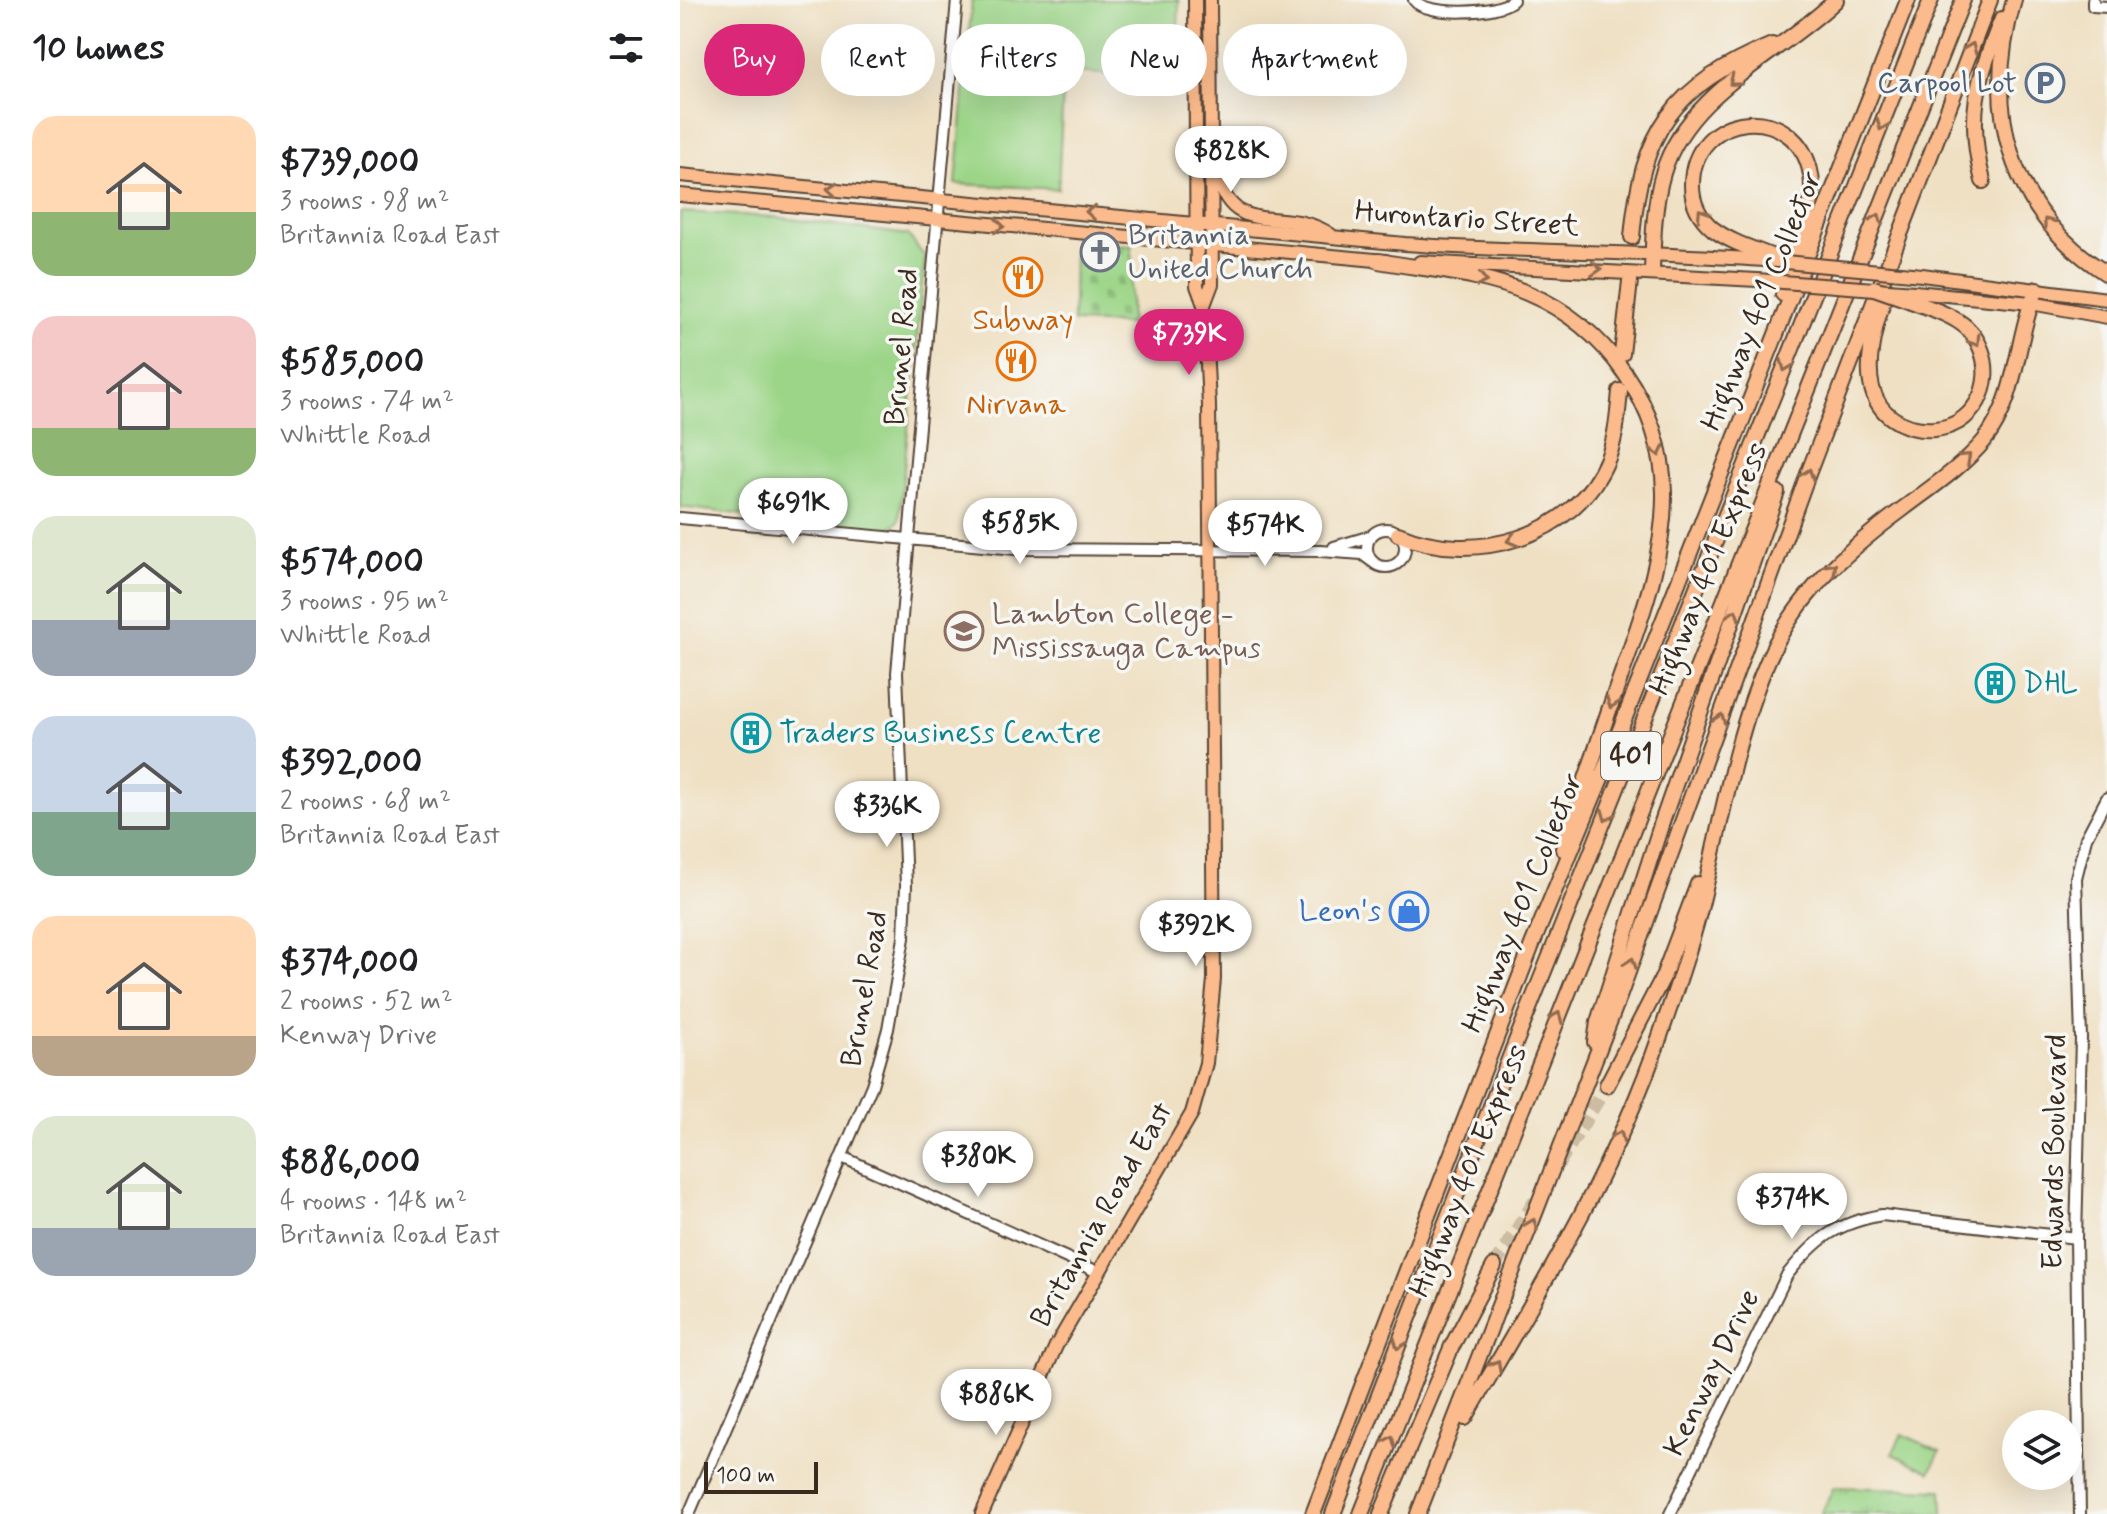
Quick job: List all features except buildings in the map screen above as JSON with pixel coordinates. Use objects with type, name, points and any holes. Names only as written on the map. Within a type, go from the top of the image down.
[{"type":"highway","points":[[1652,271],[1662,175],[1683,132],[1730,84],[1836,0]]},
{"type":"highway","name":"Highway 401 Collector","points":[[1310,1514],[1532,945],[1908,0]]},
{"type":"highway","name":"Highway 401 Express","points":[[1333,1514],[1513,1049],[1931,0]]},
{"type":"highway","name":"Highway 401 Express","points":[[1361,1514],[1963,0]]},
{"type":"highway","name":"401","points":[[1418,1514],[1593,1062],[1916,187],[1990,0]]},
{"type":"highway","points":[[1983,181],[1973,134],[1977,84],[2012,0]]},
{"type":"highway","points":[[2012,0],[2000,76],[2001,113],[2010,152],[2030,197],[2051,228],[2107,274]]},
{"type":"highway","points":[[1632,237],[1644,159],[1663,120],[1695,89],[1722,71],[1748,55],[1791,37]]},
{"type":"highway","points":[[1778,329],[1778,312],[1807,212],[1811,176],[1799,145],[1789,135],[1764,124],[1736,124],[1710,139],[1701,149],[1692,175],[1692,192],[1701,216],[1712,228],[1766,257],[1785,262]]},
{"type":"highway","points":[[1874,288],[1913,297],[1963,325],[1982,351],[1986,366],[1979,401],[1959,421],[1945,428],[1923,430],[1894,419],[1873,394],[1869,373],[1873,336],[1907,232],[1916,187]]},
{"type":"highway","points":[[1378,261],[1511,287],[1559,309],[1587,330],[1617,362],[1638,394],[1656,443],[1664,493],[1655,564],[1532,945]]},
{"type":"highway","points":[[1622,354],[1630,281]]},
{"type":"highway","points":[[1443,1456],[1587,1205],[1629,1116],[1673,996],[1703,898],[1720,823],[1761,680],[1785,626],[1825,574],[1855,546],[1965,461],[1985,440],[2001,413],[2013,383],[2037,289]]},
{"type":"highway","points":[[1593,1062],[1598,1022],[1661,825],[1827,344]]},
{"type":"highway","points":[[1398,534],[1432,546],[1494,545],[1526,536],[1554,521],[1583,497],[1607,459],[1620,391]]},
{"type":"highway","points":[[1607,1085],[1663,977],[1720,823]]},
{"type":"highway","points":[[1381,1514],[1452,1346],[1494,1266]]},
{"type":"main road","name":"Britannia Road East","points":[[982,1514],[1056,1346],[1179,1140],[1200,1089],[1209,1050],[1214,984],[1210,552],[1204,305],[1197,286],[1195,0]]},
{"type":"main road","points":[[1210,0],[1214,165],[1225,202],[1244,215],[1314,223],[1334,237]]},
{"type":"main road","name":"Britannia Road East","points":[[1204,305],[1212,284],[1214,165]]},
{"type":"main road","name":"Hurontario Street","points":[[680,175],[938,198],[1212,234],[1378,261],[1652,271],[1874,288]]},
{"type":"main road","name":"Hurontario Street","points":[[680,195],[937,221],[1334,237],[1524,253],[1766,257]]},
{"type":"main road","points":[[1785,262],[1922,275],[2107,299]]},
{"type":"main road","points":[[1913,297],[2031,303],[2107,317]]},
{"type":"street","name":"Brunel Road","points":[[689,1514],[872,1085],[885,1041],[904,938],[906,885],[897,673],[957,0]]},
{"type":"street","points":[[1414,0],[1422,8],[1437,12],[1500,8],[1513,0]]},
{"type":"street","points":[[2093,3],[2107,7]]},
{"type":"street","points":[[680,518],[909,541],[1047,550],[1321,551],[1362,554],[1388,567],[1400,561],[1404,544],[1398,534],[1386,530],[1321,551]]},
{"type":"street","points":[[1371,536],[1367,549],[1373,562]]},
{"type":"street","name":"Edwards Boulevard","points":[[2080,1514],[2076,1238],[2081,1038],[2076,878],[2086,838],[2107,798]]},
{"type":"street","points":[[842,1157],[1098,1272]]},
{"type":"street","name":"Kenway Drive","points":[[1670,1514],[1787,1275],[1813,1242],[1853,1220],[1882,1215],[2076,1238]]},
{"type":"green space","points":[[972,0],[1179,0],[1178,24],[1101,24],[1101,74],[1085,73],[1085,24],[970,24]]},
{"type":"green space","points":[[964,96],[1063,96],[1058,189],[956,184]]},
{"type":"green space","points":[[680,212],[776,217],[908,235],[925,257],[899,521],[884,532],[680,507]]},
{"type":"green space","points":[[1074,242],[1132,246],[1130,324],[1073,322]]},
{"type":"green space","points":[[1902,1434],[1940,1452],[1930,1472],[1892,1454]]},
{"type":"green space","points":[[1834,1487],[1942,1490],[1943,1514],[1821,1514]]},
{"type":"tunnel","points":[[1630,281],[1632,237]]},
{"type":"tunnel","points":[[1558,1164],[1607,1085]]},
{"type":"tunnel","points":[[1494,1266],[1537,1198]]},
{"type":"place","name":"Carpool Lot","points":[[2045,83]]},
{"type":"place","name":"Britannia United Church","points":[[1100,252]]},
{"type":"place","name":"Subway","points":[[1023,277]]},
{"type":"place","name":"Nirvana","points":[[1016,361]]},
{"type":"place","name":"Lambton College - Mississauga Campus","points":[[964,631]]},
{"type":"place","name":"DHL","points":[[1995,683]]},
{"type":"place","name":"Traders Business Centre","points":[[751,733]]},
{"type":"place","name":"Leon's","points":[[1409,911]]}]
